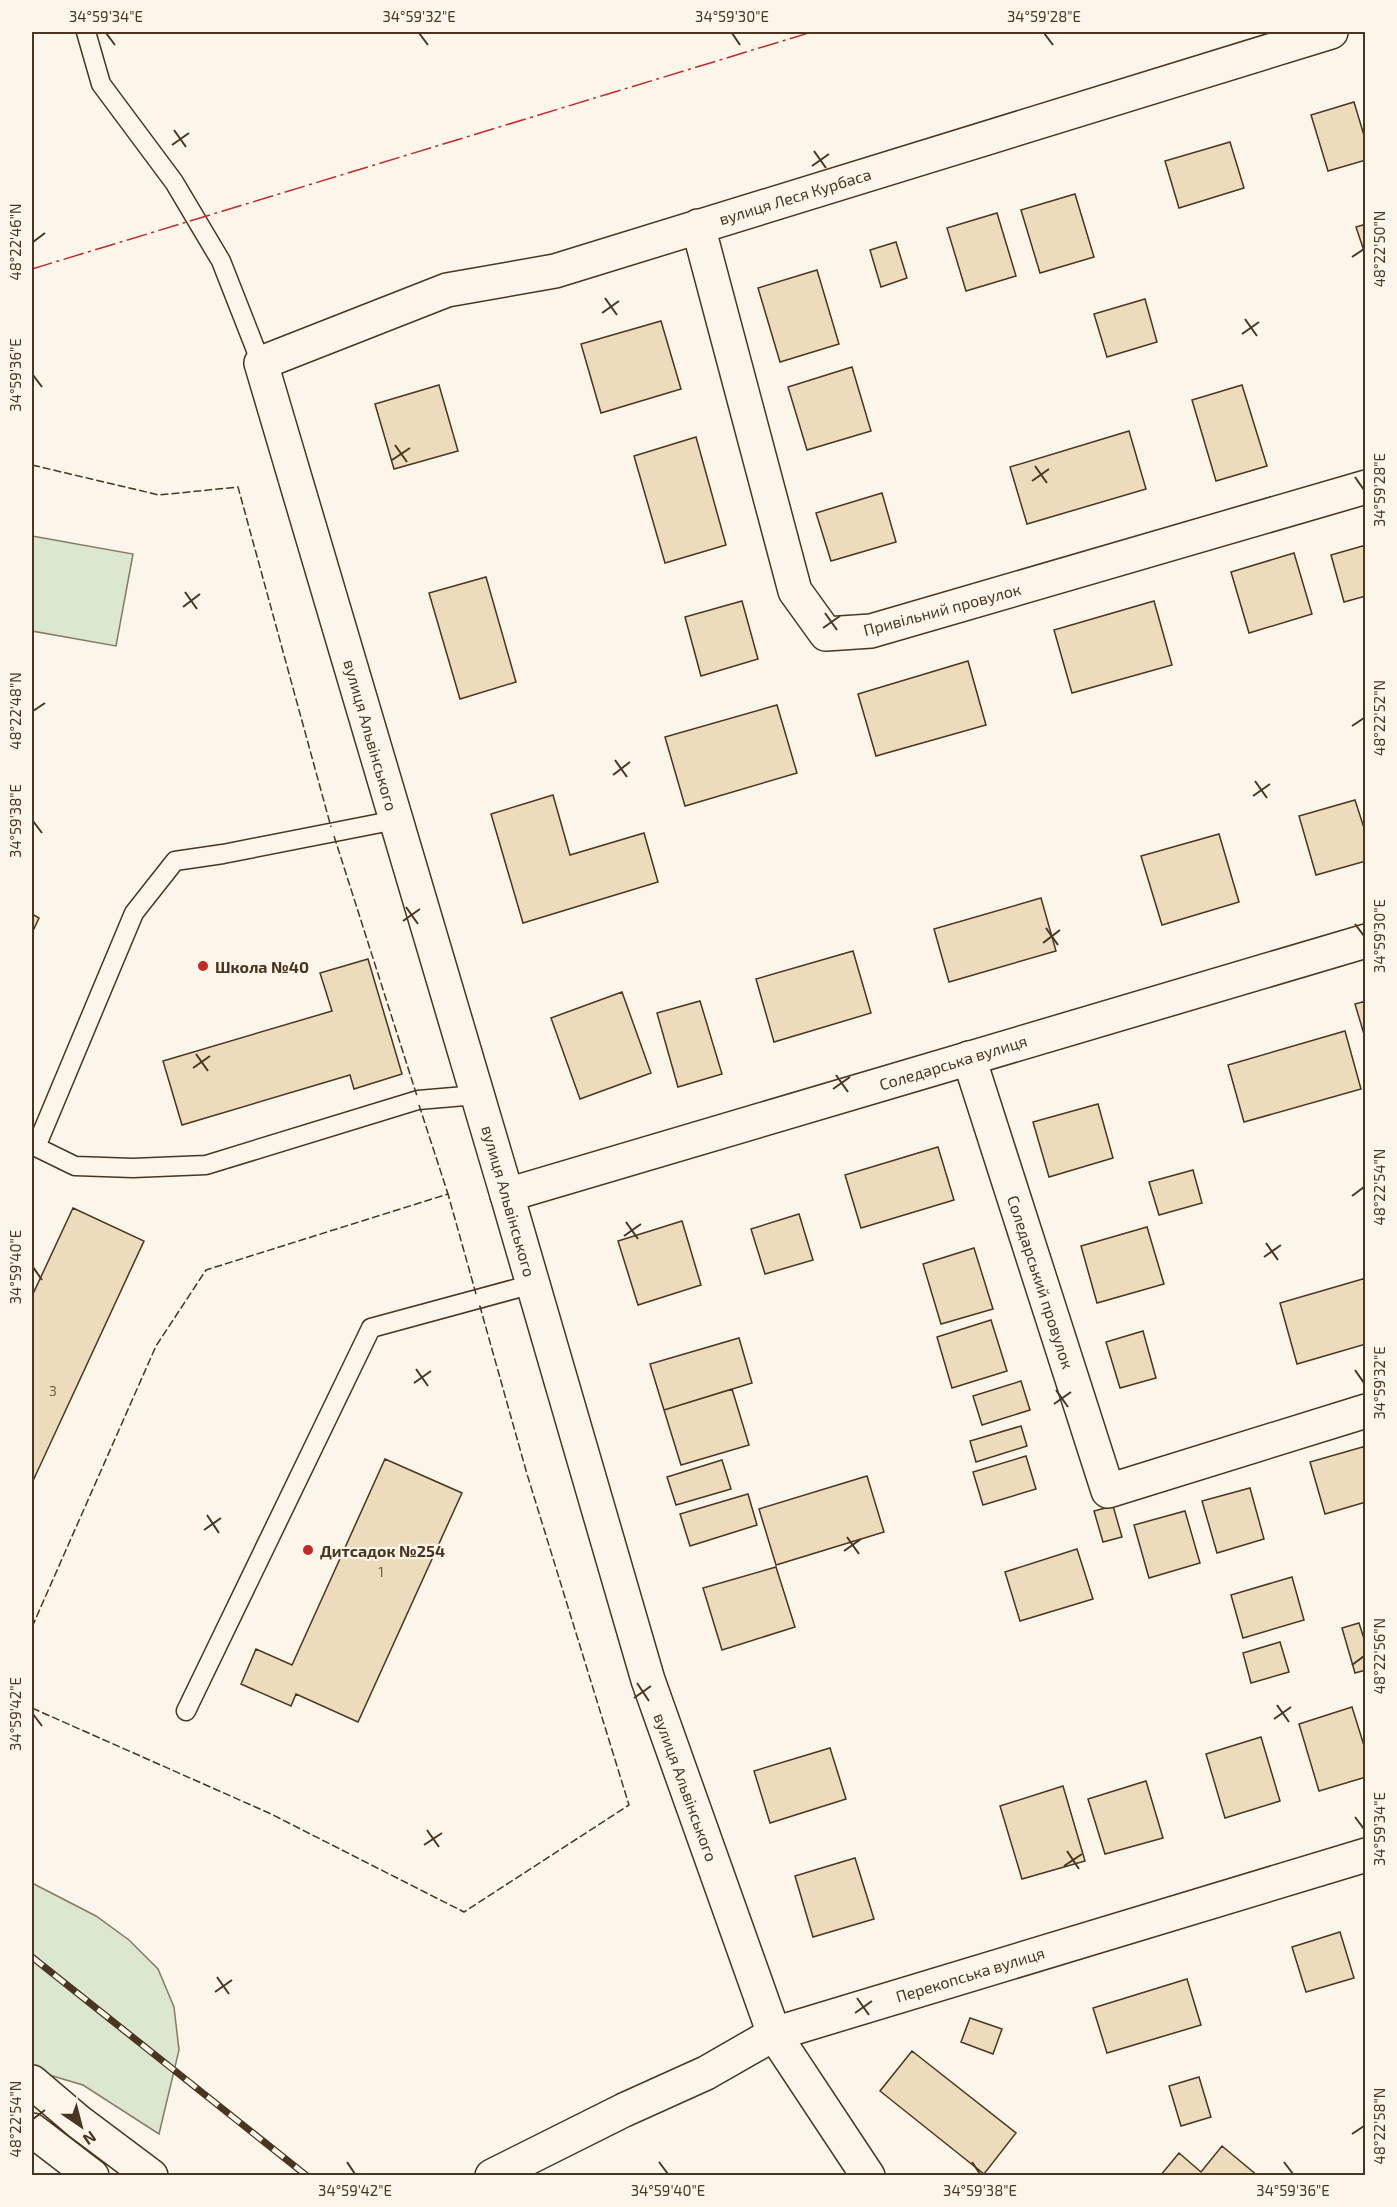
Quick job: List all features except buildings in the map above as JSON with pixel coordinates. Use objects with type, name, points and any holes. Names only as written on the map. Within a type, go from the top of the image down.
[{"type":"street","name":"вулиця Леся Курбаса","points":[[261,363],[447,291],[555,270],[1331,32]]},
{"type":"street","name":"Привільний провулок","points":[[698,226],[795,591],[826,634],[871,631],[1365,487]]},
{"type":"street","name":"вулиця Альвінського","points":[[261,363],[648,1680],[774,2034],[868,2175]]},
{"type":"street","name":"Соледарська вулиця","points":[[507,1195],[1365,941]]},
{"type":"street","name":"Соледарський провулок","points":[[969,1058],[1108,1491],[1365,1411]]},
{"type":"street","name":"Перекопська вулиця","points":[[492,2175],[624,2110],[706,2073],[774,2034],[1365,1855]]},
{"type":"street","points":[[32,2082],[79,2122],[151,2175]]},
{"type":"street","points":[[32,2130],[92,2175]]},
{"type":"lane","points":[[86,32],[101,84],[174,182],[221,261],[261,363]]},
{"type":"lane","points":[[396,820],[223,854],[175,861],[134,913],[34,1146],[75,1166],[134,1168],[206,1164],[418,1100],[477,1095]]},
{"type":"lane","points":[[186,1711],[371,1328],[533,1284]]},
{"type":"green space","points":[[32,536],[133,554],[116,646],[32,631]]},
{"type":"green space","points":[[32,1883],[96,1916],[129,1940],[158,1969],[174,2007],[179,2050],[159,2134],[83,2085],[32,2070]]},
{"type":"railway","points":[[32,1957],[307,2176]]},
{"type":"fence","points":[[32,465],[159,495],[238,487],[331,827]]},
{"type":"fence","points":[[334,836],[417,1096]]},
{"type":"fence","points":[[419,1105],[448,1194],[445,1195]]},
{"type":"fence","points":[[32,1627],[156,1346],[206,1270],[448,1194],[476,1294]]},
{"type":"fence","points":[[32,1708],[269,1813],[464,1912],[629,1805],[527,1474],[479,1303]]},
{"type":"power","points":[[32,269],[812,32]]},
{"type":"place","name":"Школа №40","points":[[203,966]]},
{"type":"place","name":"Дитсадок №254","points":[[308,1550]]}]
